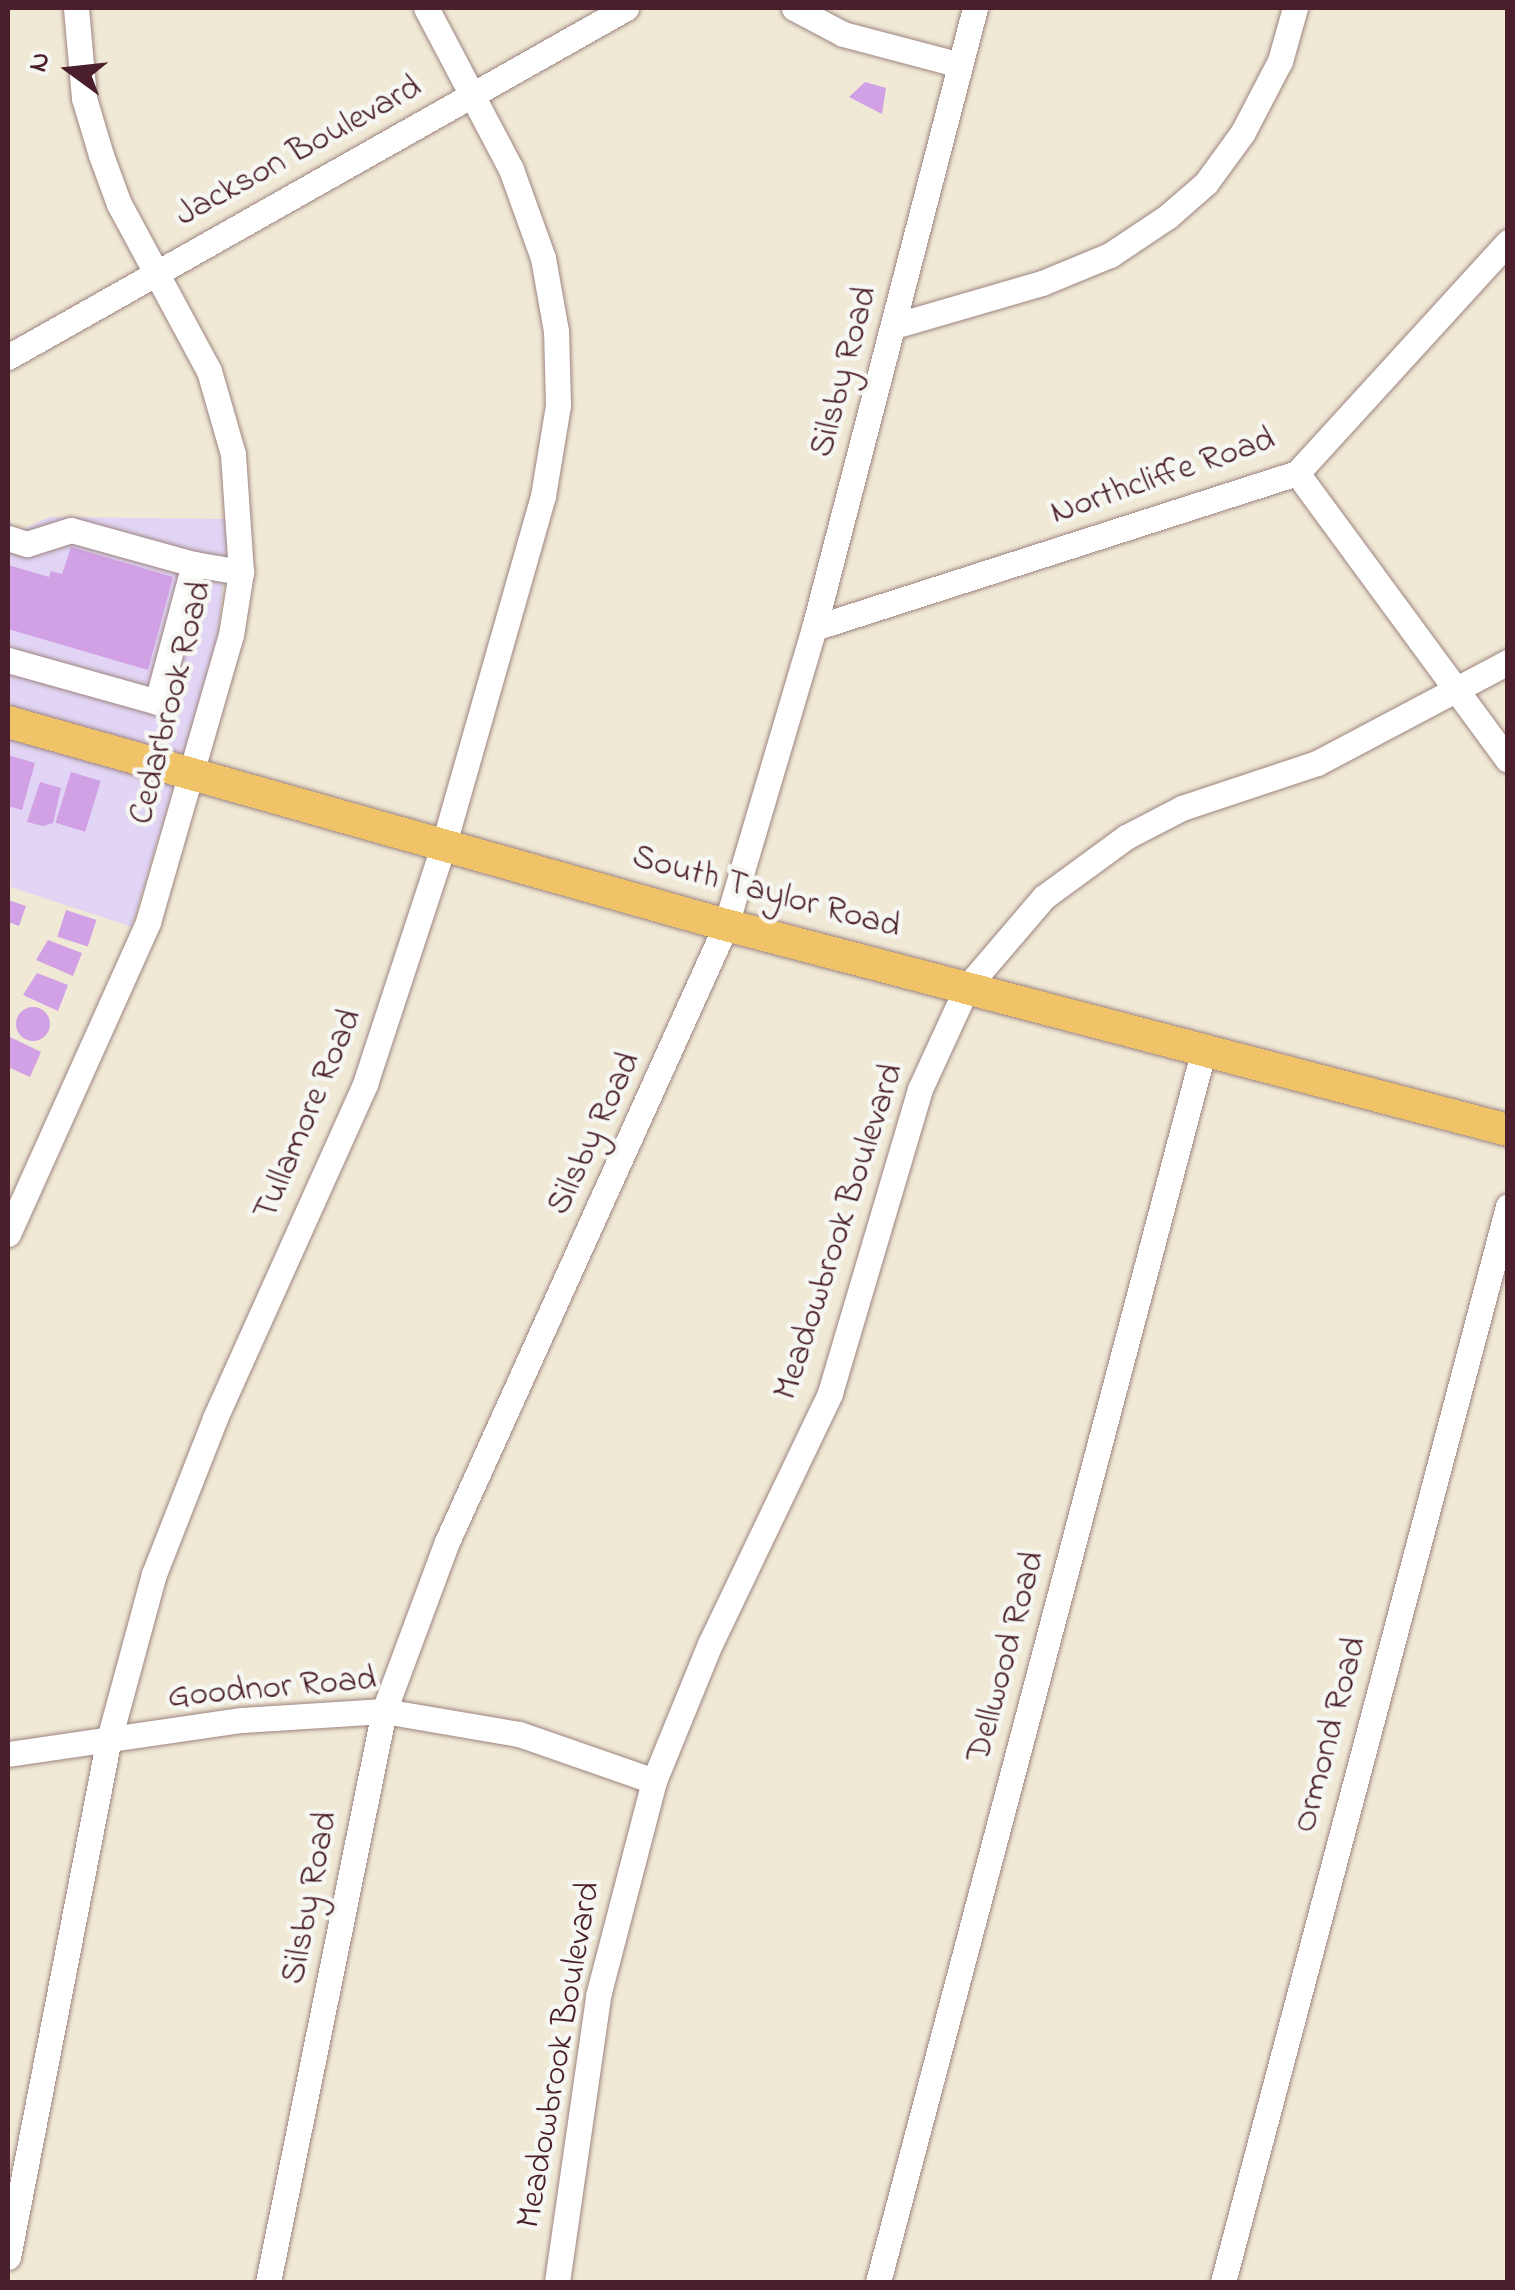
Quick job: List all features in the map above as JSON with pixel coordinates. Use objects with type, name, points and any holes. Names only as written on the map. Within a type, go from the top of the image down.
[{"type":"main road","name":"South Taylor Road","points":[[8,722],[726,924],[1508,1130]]},
{"type":"street","name":"Cedarbrook Road","points":[[8,1234],[118,998],[193,776],[241,572],[233,454],[214,388],[120,204],[84,98],[76,8]]},
{"type":"street","name":"Tullamore Road","points":[[8,2257],[108,1744],[154,1574],[215,1418],[366,1084],[443,847],[543,496],[558,405],[556,331],[543,258],[511,168],[426,8]]},
{"type":"street","name":"Jackson Boulevard","points":[[8,357],[626,8]]},
{"type":"street","points":[[794,8],[844,34],[960,64]]},
{"type":"street","name":"Silsby Road","points":[[268,2282],[384,1711],[446,1544],[726,924],[814,628],[975,8]]},
{"type":"street","points":[[894,326],[1042,283],[1110,255],[1167,217],[1206,183],[1242,132],[1280,61],[1295,8]]},
{"type":"street","name":"Northcliffe Road","points":[[814,628],[1297,472],[1508,242]]},
{"type":"street","points":[[1297,472],[1508,760]]},
{"type":"street","points":[[8,538],[27,544],[71,530],[194,564],[241,572]]},
{"type":"street","points":[[8,660],[157,702],[194,564]]},
{"type":"street","name":"Meadowbrook Boulevard","points":[[558,2282],[598,1996],[654,1781],[710,1644],[830,1393],[862,1301],[920,1089],[967,987],[1044,898],[1126,836],[1182,808],[1317,764],[1458,694],[1508,662]]},
{"type":"street","name":"Dellwood Road","points":[[878,2282],[1204,1049]]},
{"type":"street","name":"Ormond Road","points":[[1223,2282],[1508,1206]]},
{"type":"street","name":"Goodnor Road","points":[[8,1754],[108,1744],[242,1720],[384,1711],[519,1734],[654,1781]]},
{"type":"shaded area","points":[[8,517],[17,532],[50,517],[229,519],[218,636],[132,927],[11,887]]},
{"type":"building","points":[[865,82],[886,88],[882,114],[849,97]]},
{"type":"building","points":[[71,547],[173,577],[148,670],[8,629],[8,565],[49,577],[51,571],[62,574]]},
{"type":"building","points":[[8,755],[35,763],[22,810],[8,806]]},
{"type":"building","points":[[71,772],[101,781],[85,832],[56,823]]},
{"type":"building","points":[[40,782],[61,788],[53,823],[43,826],[27,822]]},
{"type":"building","points":[[8,900],[26,906],[19,926],[8,922]]},
{"type":"building","points":[[66,910],[96,920],[88,947],[57,937]]},
{"type":"building","points":[[48,940],[82,953],[73,976],[36,960]]},
{"type":"building","points":[[37,973],[68,985],[58,1011],[23,995]]},
{"type":"building","points":[[33,1007],[45,1012],[50,1024],[45,1036],[33,1041],[21,1036],[16,1024],[21,1012]]},
{"type":"building","points":[[8,1036],[41,1052],[30,1077],[8,1067]]}]
